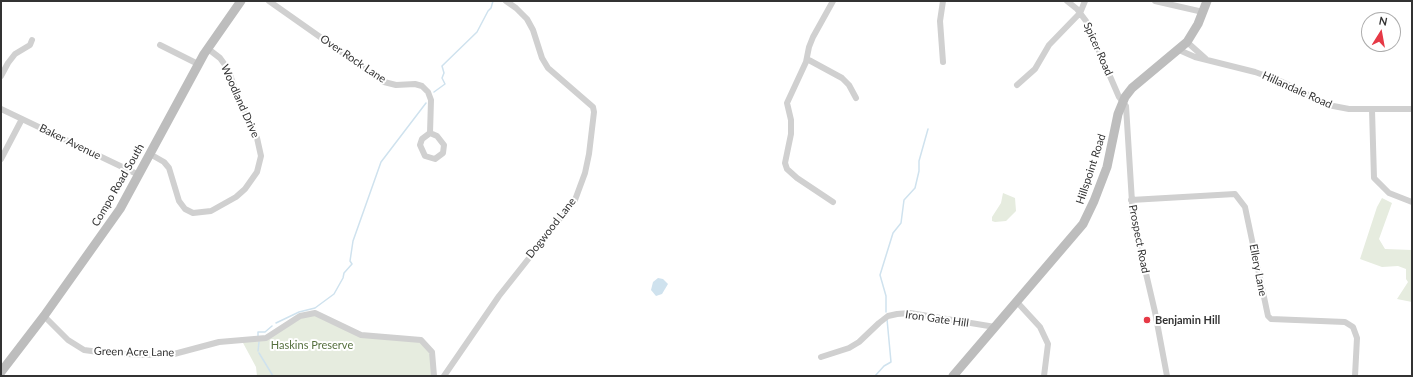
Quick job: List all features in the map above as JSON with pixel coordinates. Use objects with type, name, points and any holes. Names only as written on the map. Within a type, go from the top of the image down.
[{"type":"street","name":"Compo Road South","points":[[1,372],[44,316],[116,214],[139,175],[207,48],[241,1]]},
{"type":"street","name":"Over Rock Lane","points":[[269,1],[384,82],[396,86],[415,84],[422,86],[428,92],[431,100],[430,133]]},
{"type":"street","name":"Dogwood Lane","points":[[435,367],[446,374],[499,296],[575,200],[585,173],[589,154],[594,112],[592,107],[548,68],[527,19],[506,1]]},
{"type":"street","points":[[833,1],[813,37],[809,46],[807,59],[786,103],[791,120],[791,134],[785,163],[787,169],[797,178],[833,202]]},
{"type":"street","points":[[942,1],[940,21],[943,62]]},
{"type":"street","name":"Spicer Road","points":[[1067,1],[1086,21],[1119,98],[1123,102]]},
{"type":"street","points":[[1017,85],[1035,69],[1049,45],[1080,13],[1085,1]]},
{"type":"street","points":[[1155,1],[1203,12]]},
{"type":"street","name":"Hillspoint Road","points":[[952,376],[1017,302],[1086,219],[1107,167],[1118,114],[1123,102],[1132,88],[1187,42],[1203,12],[1207,1]]},
{"type":"street","points":[[1,76],[12,58],[30,45],[32,40]]},
{"type":"street","name":"Hillandale Road","points":[[1187,42],[1207,60]]},
{"type":"street","points":[[160,46],[198,64]]},
{"type":"street","name":"Woodland Drive","points":[[150,154],[164,162],[169,168],[179,201],[185,209],[193,213],[211,211],[236,197],[257,172],[261,156],[257,138],[238,98],[228,69],[220,58],[207,48]]},
{"type":"street","name":"Hillandale Road","points":[[1179,50],[1187,55],[1255,72],[1280,81],[1328,105],[1349,110],[1412,109]]},
{"type":"street","points":[[807,59],[842,78],[850,85],[856,98]]},
{"type":"street","name":"Prospect Road","points":[[1123,102],[1126,106],[1132,200],[1137,236],[1155,312],[1167,376]]},
{"type":"street","name":"Baker Avenue","points":[[1,109],[139,175]]},
{"type":"street","points":[[1372,110],[1374,178],[1389,193],[1412,202]]},
{"type":"street","points":[[1,158],[22,119]]},
{"type":"street","name":"Over Rock Lane","points":[[430,133],[437,136],[444,146],[443,153],[435,159],[425,156],[420,145],[422,139],[430,133]]},
{"type":"street","name":"Ellery Lane","points":[[1132,200],[1235,194],[1245,207],[1268,316],[1271,319],[1345,322],[1353,328],[1357,338],[1355,376]]},
{"type":"street","points":[[1017,302],[1040,327],[1048,344],[1044,376]]},
{"type":"street","name":"Green Acre Lane","points":[[44,316],[68,340],[84,350],[106,353],[147,355],[174,354],[219,342],[266,338],[300,316],[315,313],[361,335],[421,340],[432,352],[435,367],[434,376]]},
{"type":"street","name":"Iron Gate Hill","points":[[821,357],[849,348],[859,342],[888,316],[897,314],[910,314],[995,327]]},
{"type":"green space","points":[[1003,193],[1015,198],[1016,211],[1006,221],[992,221],[992,217],[1001,203]]},
{"type":"green space","points":[[1382,198],[1392,203],[1379,239],[1385,249],[1412,250],[1412,302],[1397,299],[1408,282],[1406,279],[1406,269],[1398,266],[1382,267],[1360,259],[1377,207]]},
{"type":"green space","name":"Haskins Preserve","points":[[311,313],[361,335],[416,339],[430,347],[434,376],[257,376],[256,367],[242,341],[272,335],[292,321]]},
{"type":"water","points":[[658,278],[663,279],[668,284],[662,294],[656,296],[651,290],[653,282]]},
{"type":"waterway","points":[[434,92],[445,84],[442,78],[444,73],[442,66],[477,32],[491,8],[493,1]]},
{"type":"waterway","points":[[276,323],[299,312],[315,308],[334,294],[343,278],[344,273],[352,264],[350,261],[353,241],[381,162],[426,103]]},
{"type":"waterway","points":[[886,312],[886,296],[880,275],[893,233],[901,223],[904,200],[915,188],[919,171],[919,161],[928,129]]},
{"type":"waterway","points":[[875,376],[884,366],[891,362],[887,319]]},
{"type":"waterway","points":[[258,337],[258,332],[265,332],[272,326]]},
{"type":"waterway","points":[[258,351],[259,342]]},
{"type":"waterway","points":[[259,353],[273,376]]},
{"type":"place","name":"Benjamin Hill","points":[[1147,320]]}]
